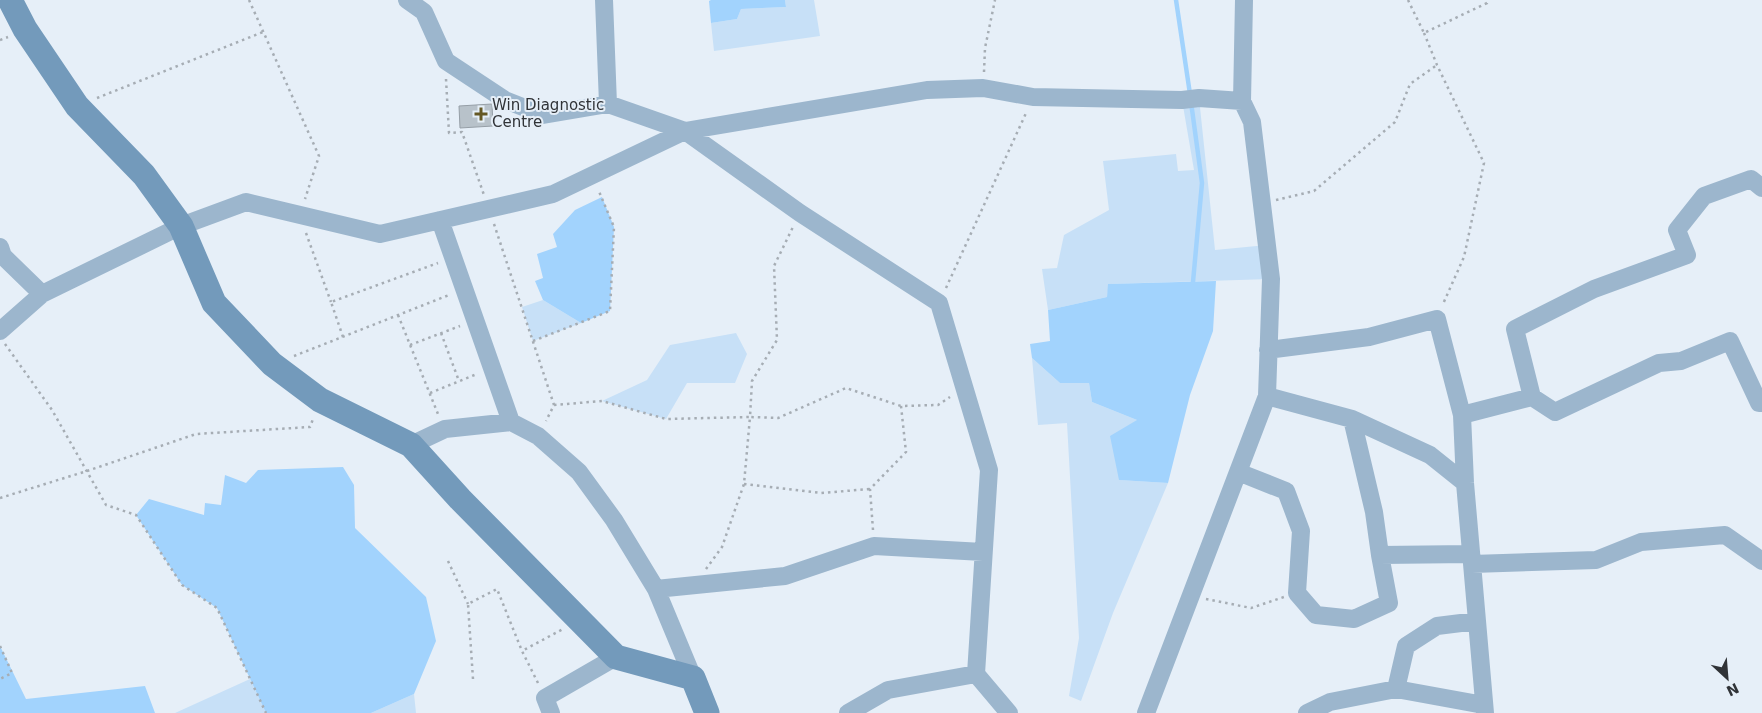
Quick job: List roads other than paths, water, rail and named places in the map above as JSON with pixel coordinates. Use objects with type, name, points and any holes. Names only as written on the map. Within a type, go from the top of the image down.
[{"type":"main road","points":[[10,0],[25,28],[77,106],[144,175],[182,226],[214,303],[272,364],[320,400],[411,445],[460,499],[616,657],[692,678],[707,713]]},
{"type":"street","points":[[407,0],[424,12],[446,61],[504,100],[542,115],[608,104],[685,131],[800,213],[939,303],[989,470],[976,674],[1009,713]]},
{"type":"street","points":[[604,0],[608,104]]},
{"type":"street","points":[[1146,713],[1266,396],[1271,279],[1252,122],[1242,101],[1244,0]]},
{"type":"street","points":[[0,331],[42,294],[182,226],[246,202],[380,234],[552,194],[685,131],[927,90],[984,88],[1033,97],[1182,100],[1199,98],[1242,101]]},
{"type":"street","points":[[1762,188],[1751,179],[1704,196],[1677,230],[1687,254],[1594,289],[1515,329],[1532,397],[1555,412],[1659,363],[1681,361],[1730,341],[1759,402],[1762,403]]},
{"type":"street","points":[[440,220],[511,422]]},
{"type":"street","points":[[0,247],[3,256],[42,294]]},
{"type":"street","points":[[1268,350],[1369,337],[1437,319],[1462,415],[1464,483],[1484,709],[1396,689],[1330,702],[1307,713]]},
{"type":"street","points":[[1266,396],[1352,419],[1430,454],[1464,483]]},
{"type":"street","points":[[1462,415],[1532,397]]},
{"type":"street","points":[[1238,472],[1286,491],[1301,531],[1297,593],[1316,615],[1354,619],[1390,603],[1380,555],[1374,512],[1352,419]]},
{"type":"street","points":[[411,445],[445,429],[511,422],[538,436],[579,472],[614,520],[656,589],[692,678]]},
{"type":"street","points":[[1380,555],[1472,559],[1596,560],[1641,542],[1725,535],[1762,561]]},
{"type":"street","points":[[656,589],[785,576],[874,546],[983,552]]},
{"type":"street","points":[[1396,689],[1406,646],[1437,626],[1477,620]]},
{"type":"street","points":[[548,706],[616,657]]},
{"type":"street","points":[[848,713],[888,690],[976,674]]},
{"type":"water","points":[[785,0],[786,7],[741,9],[737,19],[711,23],[709,1]]},
{"type":"water","points":[[602,197],[614,227],[610,311],[581,323],[543,300],[535,281],[543,278],[537,254],[557,247],[553,234],[575,210]]},
{"type":"water","points":[[1216,281],[1213,331],[1190,395],[1168,483],[1119,480],[1110,436],[1137,420],[1092,402],[1089,383],[1060,383],[1032,358],[1030,344],[1050,341],[1048,310],[1107,297],[1108,284]]},
{"type":"water","points":[[343,467],[354,485],[355,528],[426,597],[436,641],[414,694],[371,713],[266,713],[217,608],[182,585],[136,515],[149,499],[204,515],[205,503],[221,505],[225,475],[246,483],[258,470]]},
{"type":"water","points":[[0,646],[26,699],[145,686],[155,713],[0,713]]},
{"type":"waterway","points":[[1176,0],[1190,94]]},
{"type":"waterway","points":[[1191,102],[1202,183],[1193,282]]},
{"type":"place","name":"Win Diagnostic Centre","points":[[481,114]]}]
